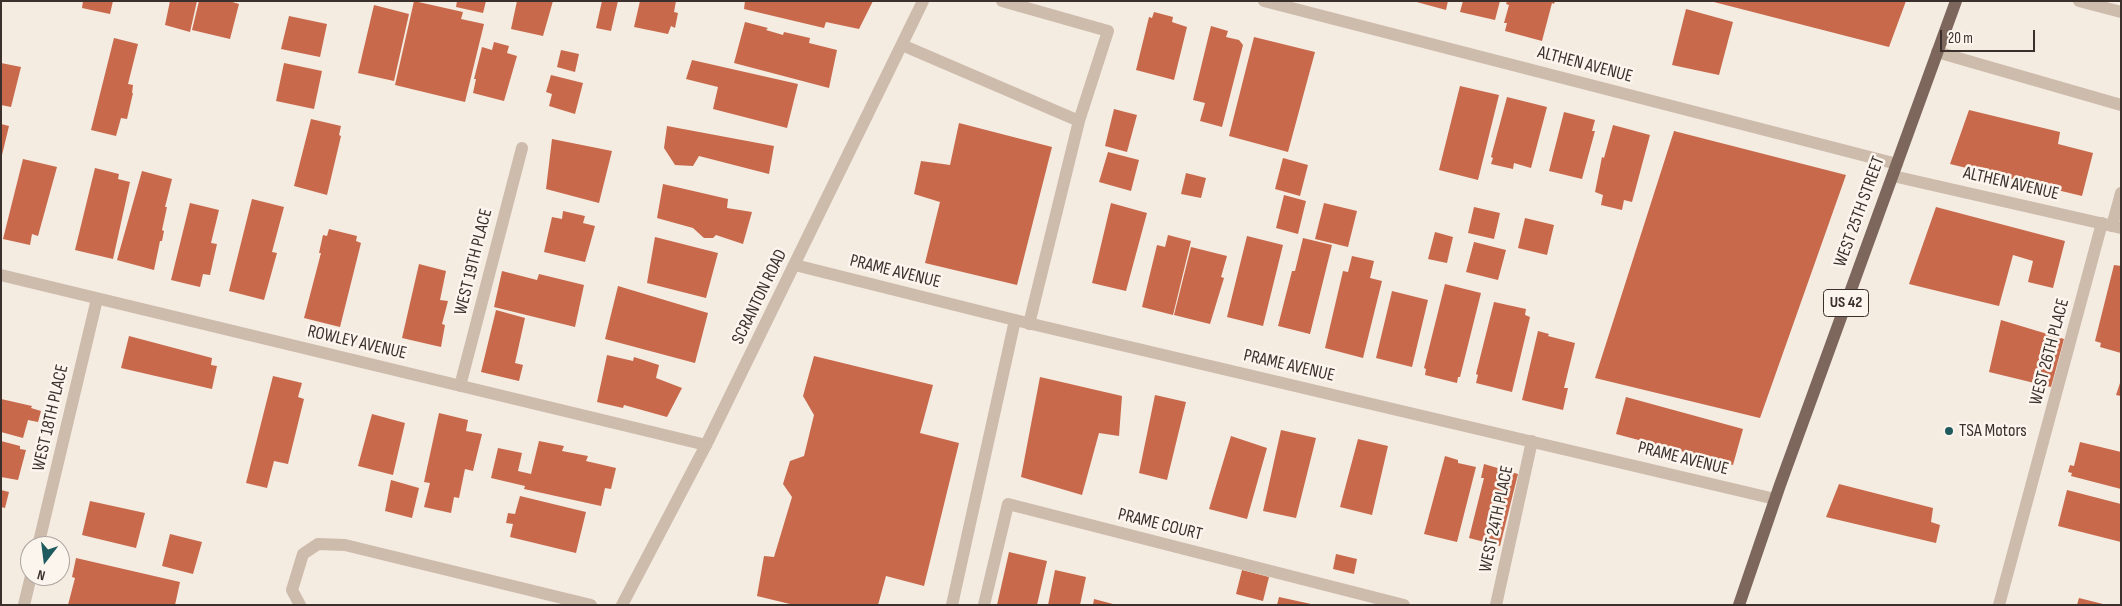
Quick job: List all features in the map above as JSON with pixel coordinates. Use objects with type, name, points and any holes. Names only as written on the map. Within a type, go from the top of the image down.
[{"type":"main road","name":"WEST 25TH STREET","points":[[1738,605],[1956,1]]},
{"type":"street","name":"SCRANTON ROAD","points":[[626,604],[795,265],[923,1]]},
{"type":"street","points":[[1002,1],[1108,31],[1079,121],[1029,324]]},
{"type":"street","name":"ALTHEN AVENUE","points":[[1264,1],[1895,170],[2112,226]]},
{"type":"street","points":[[2079,1],[2121,12]]},
{"type":"street","points":[[902,45],[1079,121]]},
{"type":"street","points":[[1937,52],[2121,105]]},
{"type":"street","name":"WEST 19TH PLACE","points":[[460,386],[522,148]]},
{"type":"street","name":"WEST 26TH PLACE","points":[[1999,605],[2121,193]]},
{"type":"street","name":"PRAME AVENUE","points":[[795,265],[1029,324],[1775,499]]},
{"type":"street","name":"ROWLEY AVENUE","points":[[1,275],[706,445]]},
{"type":"street","name":"WEST 18TH PLACE","points":[[40,536],[97,299]]},
{"type":"street","points":[[952,605],[1015,320]]},
{"type":"street","name":"WEST 24TH PLACE","points":[[1496,605],[1532,441]]},
{"type":"street","name":"PRAME COURT","points":[[984,605],[1008,504],[1404,605]]},
{"type":"street","points":[[300,605],[292,590],[303,554],[318,544],[345,544],[556,601],[591,605]]},
{"type":"street","points":[[24,605],[29,586]]},
{"type":"building","points":[[83,1],[113,1],[110,14],[82,8]]},
{"type":"building","points":[[170,1],[197,1],[190,32],[165,25]]},
{"type":"building","points":[[199,1],[229,1],[239,4],[230,39],[192,30]]},
{"type":"building","points":[[414,1],[463,12],[461,19],[484,24],[465,102],[395,85]]},
{"type":"building","points":[[457,1],[486,1],[483,13],[456,7]]},
{"type":"building","points":[[517,1],[553,1],[543,36],[511,29]]},
{"type":"building","points":[[602,1],[618,1],[611,31],[596,28]]},
{"type":"building","points":[[640,1],[676,1],[674,12],[678,13],[675,28],[671,26],[668,34],[634,27]]},
{"type":"building","points":[[745,1],[873,1],[859,29],[826,22],[824,28],[744,9]]},
{"type":"building","points":[[1413,1],[1448,1],[1446,10]]},
{"type":"building","points":[[1463,1],[1500,1],[1495,20],[1460,12]]},
{"type":"building","points":[[1507,1],[1555,1],[1554,4],[1552,3],[1542,41],[1505,31],[1507,23],[1504,23],[1509,5],[1506,4]]},
{"type":"building","points":[[1710,1],[1906,1],[1889,47]]},
{"type":"building","points":[[374,5],[409,14],[394,81],[358,73]]},
{"type":"building","points":[[1686,9],[1733,22],[1719,75],[1672,65]]},
{"type":"building","points":[[1154,12],[1173,17],[1172,22],[1187,27],[1174,80],[1136,70],[1149,17],[1152,18]]},
{"type":"building","points":[[289,16],[327,24],[320,57],[281,49]]},
{"type":"building","points":[[745,22],[768,28],[766,30],[783,35],[784,32],[810,38],[809,43],[837,50],[829,88],[734,63]]},
{"type":"building","points":[[1211,26],[1228,31],[1226,37],[1239,40],[1243,45],[1222,127],[1200,121],[1205,103],[1193,100]]},
{"type":"building","points":[[1254,37],[1315,52],[1288,152],[1229,136]]},
{"type":"building","points":[[114,38],[138,44],[128,84],[133,85],[133,93],[127,119],[121,118],[116,136],[91,130]]},
{"type":"building","points":[[494,42],[509,46],[507,53],[517,56],[504,101],[473,93],[476,79],[474,79],[482,47],[492,50]]},
{"type":"building","points":[[561,50],[579,54],[575,72],[557,67]]},
{"type":"building","points":[[692,60],[798,84],[787,128],[713,109],[718,87],[686,79]]},
{"type":"building","points":[[1,63],[21,67],[11,107],[1,105]]},
{"type":"building","points":[[284,63],[322,71],[314,109],[276,101]]},
{"type":"building","points":[[551,75],[583,83],[575,114],[549,106],[552,94],[546,92]]},
{"type":"building","points":[[1460,86],[1499,95],[1478,180],[1439,170]]},
{"type":"building","points":[[1507,97],[1547,107],[1531,168],[1514,163],[1513,169],[1491,164],[1493,158],[1491,157]]},
{"type":"building","points":[[1114,109],[1137,115],[1127,152],[1105,146]]},
{"type":"building","points":[[1969,110],[2060,132],[2058,144],[2093,153],[2082,196],[1950,164]]},
{"type":"building","points":[[1564,112],[1595,120],[1592,131],[1595,131],[1582,179],[1549,171]]},
{"type":"building","points":[[311,119],[341,126],[339,135],[341,136],[327,195],[294,186]]},
{"type":"building","points":[[959,123],[1052,147],[1017,285],[925,263],[940,202],[914,194],[921,161],[950,165]]},
{"type":"building","points":[[1,124],[9,126],[2,155],[1,155]]},
{"type":"building","points":[[1613,125],[1650,135],[1632,202],[1624,200],[1622,210],[1601,205],[1603,195],[1595,192],[1602,157],[1604,158]]},
{"type":"building","points":[[667,126],[774,146],[769,174],[699,156],[693,166],[675,165],[664,148]]},
{"type":"building","points":[[1674,131],[1846,175],[1760,418],[1595,378]]},
{"type":"building","points":[[552,139],[612,151],[599,203],[546,189]]},
{"type":"building","points":[[1108,152],[1139,160],[1131,191],[1099,182]]},
{"type":"building","points":[[1283,158],[1308,165],[1300,196],[1275,189]]},
{"type":"building","points":[[23,159],[57,167],[38,236],[32,234],[30,245],[3,239]]},
{"type":"building","points":[[95,168],[119,174],[118,179],[130,182],[113,259],[75,250]]},
{"type":"building","points":[[142,171],[172,179],[165,207],[167,207],[162,230],[164,231],[154,270],[117,260]]},
{"type":"building","points":[[1186,173],[1206,178],[1201,198],[1181,194]]},
{"type":"building","points":[[663,184],[728,199],[727,208],[752,212],[743,244],[716,235],[713,238],[704,238],[693,228],[657,218]]},
{"type":"building","points":[[1284,195],[1306,201],[1298,234],[1276,228]]},
{"type":"building","points":[[252,199],[284,207],[272,252],[277,253],[264,300],[229,291]]},
{"type":"building","points":[[190,203],[219,210],[211,243],[217,244],[210,275],[203,274],[200,287],[171,280]]},
{"type":"building","points":[[1111,203],[1147,213],[1126,291],[1092,283]]},
{"type":"building","points":[[1324,203],[1357,211],[1348,247],[1315,239]]},
{"type":"building","points":[[1474,207],[1500,213],[1494,239],[1468,233]]},
{"type":"building","points":[[1936,207],[2065,241],[2053,288],[2028,282],[2033,261],[2013,255],[1999,306],[1909,284]]},
{"type":"building","points":[[563,211],[585,216],[583,223],[595,226],[585,262],[544,252],[552,217],[562,219]]},
{"type":"building","points":[[1525,218],[1554,225],[1547,255],[1518,248]]},
{"type":"building","points":[[329,229],[357,236],[356,241],[361,243],[340,327],[304,318],[321,253],[319,253],[323,235],[327,236]]},
{"type":"building","points":[[1435,232],[1453,237],[1447,263],[1428,259]]},
{"type":"building","points":[[1168,235],[1191,241],[1173,315],[1142,307],[1157,245],[1165,247]]},
{"type":"building","points":[[1247,236],[1283,245],[1263,326],[1227,317]]},
{"type":"building","points":[[655,237],[718,253],[706,298],[647,283]]},
{"type":"building","points":[[1303,238],[1332,245],[1310,334],[1278,326],[1292,271],[1295,271]]},
{"type":"building","points":[[1474,242],[1506,250],[1498,280],[1466,272]]},
{"type":"building","points":[[1191,247],[1227,256],[1221,277],[1224,278],[1210,324],[1174,315]]},
{"type":"building","points":[[1352,256],[1374,261],[1370,278],[1382,281],[1363,358],[1325,348],[1343,271],[1348,272]]},
{"type":"building","points":[[419,264],[446,271],[440,300],[448,301],[442,324],[445,325],[441,347],[402,338]]},
{"type":"building","points":[[2114,265],[2121,266],[2121,353],[2100,347],[2101,343],[2095,341]]},
{"type":"building","points":[[502,271],[537,280],[539,274],[584,285],[575,327],[494,307]]},
{"type":"building","points":[[1445,284],[1481,293],[1457,383],[1425,375],[1426,369],[1424,368]]},
{"type":"building","points":[[618,286],[708,313],[695,363],[605,339]]},
{"type":"building","points":[[1392,291],[1428,300],[1412,367],[1376,358]]},
{"type":"building","points":[[1494,302],[1526,309],[1525,315],[1530,317],[1512,392],[1476,383],[1478,375],[1476,374]]},
{"type":"building","points":[[496,310],[525,318],[515,363],[523,365],[519,381],[481,372]]},
{"type":"building","points":[[2001,320],[2064,339],[2051,387],[1989,372]]},
{"type":"building","points":[[1538,331],[1549,334],[1548,336],[1575,343],[1564,388],[1568,388],[1563,410],[1522,400]]},
{"type":"building","points":[[129,336],[212,358],[211,365],[217,366],[212,389],[121,368]]},
{"type":"building","points":[[607,355],[633,361],[634,357],[659,365],[656,378],[682,388],[667,417],[624,405],[623,408],[597,402]]},
{"type":"building","points":[[814,356],[933,385],[920,433],[959,443],[924,586],[886,576],[878,605],[794,605],[757,596],[764,556],[774,557],[792,497],[783,484],[790,461],[804,456],[814,415],[803,396]]},
{"type":"building","points":[[273,376],[302,383],[298,397],[304,399],[288,464],[274,461],[267,488],[246,483]]},
{"type":"building","points":[[1040,377],[1122,396],[1119,436],[1099,433],[1082,495],[1021,477]]},
{"type":"building","points":[[2121,380],[2121,396],[2116,395]]},
{"type":"building","points":[[1155,395],[1186,402],[1167,480],[1139,473]]},
{"type":"building","points":[[1626,397],[1743,429],[1733,465],[1616,434]]},
{"type":"building","points":[[1,399],[32,406],[31,408],[41,411],[38,422],[28,420],[23,438],[1,432]]},
{"type":"building","points":[[439,413],[468,420],[466,431],[482,434],[473,471],[465,469],[459,498],[454,497],[451,513],[424,507],[430,483],[424,482]]},
{"type":"building","points":[[372,414],[405,423],[393,475],[358,466]]},
{"type":"building","points":[[1281,430],[1316,438],[1296,518],[1263,511]]},
{"type":"building","points":[[1231,436],[1267,448],[1247,519],[1209,509]]},
{"type":"building","points":[[1358,439],[1388,446],[1372,515],[1340,507]]},
{"type":"building","points":[[1,441],[20,446],[20,449],[26,450],[18,480],[1,477]]},
{"type":"building","points":[[539,441],[564,446],[562,451],[588,456],[586,461],[616,468],[611,489],[605,488],[601,506],[524,489],[525,486],[491,478],[498,448],[522,453],[518,471],[531,474]]},
{"type":"building","points":[[2080,442],[2121,452],[2121,489],[2071,476],[2072,473],[2068,472],[2070,465],[2074,466]]},
{"type":"building","points":[[1445,456],[1458,460],[1458,463],[1476,467],[1457,542],[1424,534]]},
{"type":"building","points":[[1484,464],[1518,474],[1500,546],[1469,538],[1484,478],[1481,478]]},
{"type":"building","points":[[391,480],[419,488],[412,518],[385,511]]},
{"type":"building","points":[[1839,484],[1933,508],[1931,522],[1940,525],[1936,543],[1826,517]]},
{"type":"building","points":[[1,490],[9,492],[5,508],[1,507]]},
{"type":"building","points":[[2067,490],[2121,504],[2121,542],[2058,526]]},
{"type":"building","points":[[520,496],[586,512],[576,553],[510,537],[513,524],[506,523],[508,513],[515,514]]},
{"type":"building","points":[[90,501],[145,513],[136,548],[82,535]]},
{"type":"building","points":[[170,534],[202,542],[193,574],[162,566]]},
{"type":"building","points":[[1009,552],[1047,561],[1037,605],[997,605]]},
{"type":"building","points":[[1336,554],[1357,559],[1354,574],[1333,569]]},
{"type":"building","points":[[76,558],[180,582],[175,605],[68,605],[75,578],[72,577]]},
{"type":"building","points":[[1055,570],[1086,577],[1080,605],[1048,605]]},
{"type":"building","points":[[1242,570],[1269,577],[1263,601],[1236,594]]},
{"type":"building","points":[[1279,597],[1311,604],[1311,605],[1277,605]]},
{"type":"building","points":[[2079,598],[2103,604],[2103,605],[2077,605]]},
{"type":"building","points":[[1094,599],[1113,604],[1113,605],[1093,605]]},
{"type":"place","name":"TSA Motors","points":[[1949,431]]}]
